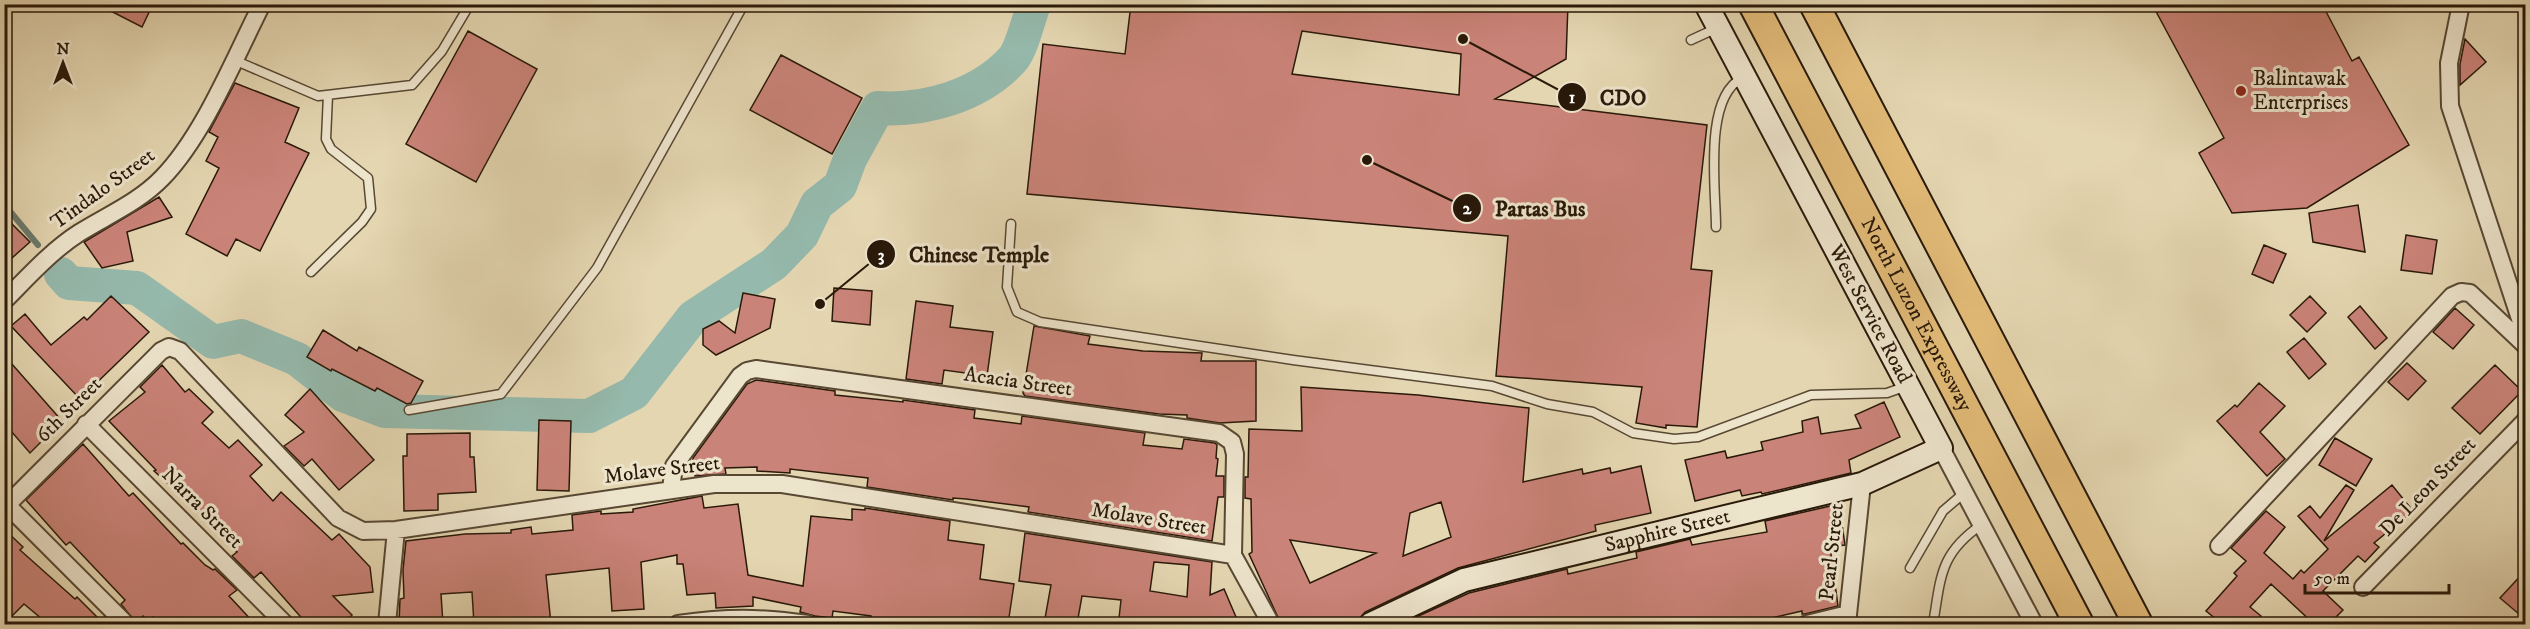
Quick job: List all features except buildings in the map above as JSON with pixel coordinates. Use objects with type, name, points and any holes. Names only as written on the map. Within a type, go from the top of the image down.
[{"type":"highway","name":"North Luzon Expressway","points":[[1753,4],[2079,624]]},
{"type":"highway","points":[[1814,4],[2138,624]]},
{"type":"street","name":"Tindalo Street","points":[[4,301],[34,271],[77,234],[124,207],[160,180],[184,154],[262,4]]},
{"type":"street","name":"West Service Road","points":[[1706,4],[2034,624]]},
{"type":"street","points":[[2461,4],[2450,63],[2448,85],[2450,106],[2526,337]]},
{"type":"street","points":[[2219,546],[2452,296],[2461,292],[2470,293],[2526,346]]},
{"type":"street","name":"6th Street","points":[[6,505],[161,351],[169,347]]},
{"type":"street","name":"Molave Street","points":[[169,347],[180,351],[338,518],[363,531],[396,530],[714,484],[782,484],[1233,555]]},
{"type":"street","name":"Acacia Street","points":[[671,489],[674,466],[740,376],[756,369],[1219,433],[1232,442],[1235,454],[1233,555],[1271,624]]},
{"type":"street","name":"De Leon Street","points":[[2363,586],[2526,420]]},
{"type":"street","name":"Narra Street","points":[[86,424],[285,624]]},
{"type":"street","name":"Sapphire Street","points":[[1371,624],[1396,619],[1464,580],[1862,484],[1941,448]]},
{"type":"street","name":"Pearl Street","points":[[1848,619],[1862,484]]},
{"type":"street","points":[[6,505],[126,624]]},
{"type":"street","points":[[387,624],[396,530]]},
{"type":"street","points":[[678,624],[728,618],[759,618],[808,624]]},
{"type":"street","points":[[1807,624],[1848,619]]},
{"type":"lane","points":[[234,60],[318,96],[412,85],[442,51],[471,4]]},
{"type":"lane","points":[[409,410],[501,394],[597,268],[744,4]]},
{"type":"lane","points":[[1691,39],[1718,28]]},
{"type":"lane","points":[[1716,227],[1717,116],[1727,91],[1733,83],[1744,77]]},
{"type":"lane","points":[[311,272],[362,222],[371,209],[368,178],[331,149],[326,139],[328,95]]},
{"type":"lane","points":[[1011,224],[1007,287],[1017,312],[1040,322],[1293,360],[1492,386],[1547,404],[1593,412],[1633,433],[1674,439],[1698,436],[1811,395],[1887,393],[1909,386]]},
{"type":"lane","points":[[1910,568],[1943,511],[1964,493]]},
{"type":"lane","points":[[1932,624],[1941,579],[1950,554],[1966,535],[1981,525]]},
{"type":"waterway","points":[[61,274],[69,283],[137,288],[213,342],[241,336],[297,359],[343,395],[385,411],[589,416],[634,393],[693,317],[774,264],[802,235],[817,204],[840,186],[850,159],[878,108],[932,104],[950,99],[984,83],[999,73],[1015,56],[1034,4]]},
{"type":"waterway","points":[[4,204],[38,245]]},
{"type":"place","name":"CDO","points":[[1463,39]]},
{"type":"place","name":"Balintawak Enterprises","points":[[2241,91]]},
{"type":"place","name":"Partas Bus","points":[[1367,160]]},
{"type":"place","name":"Chinese Temple","points":[[820,304]]}]
